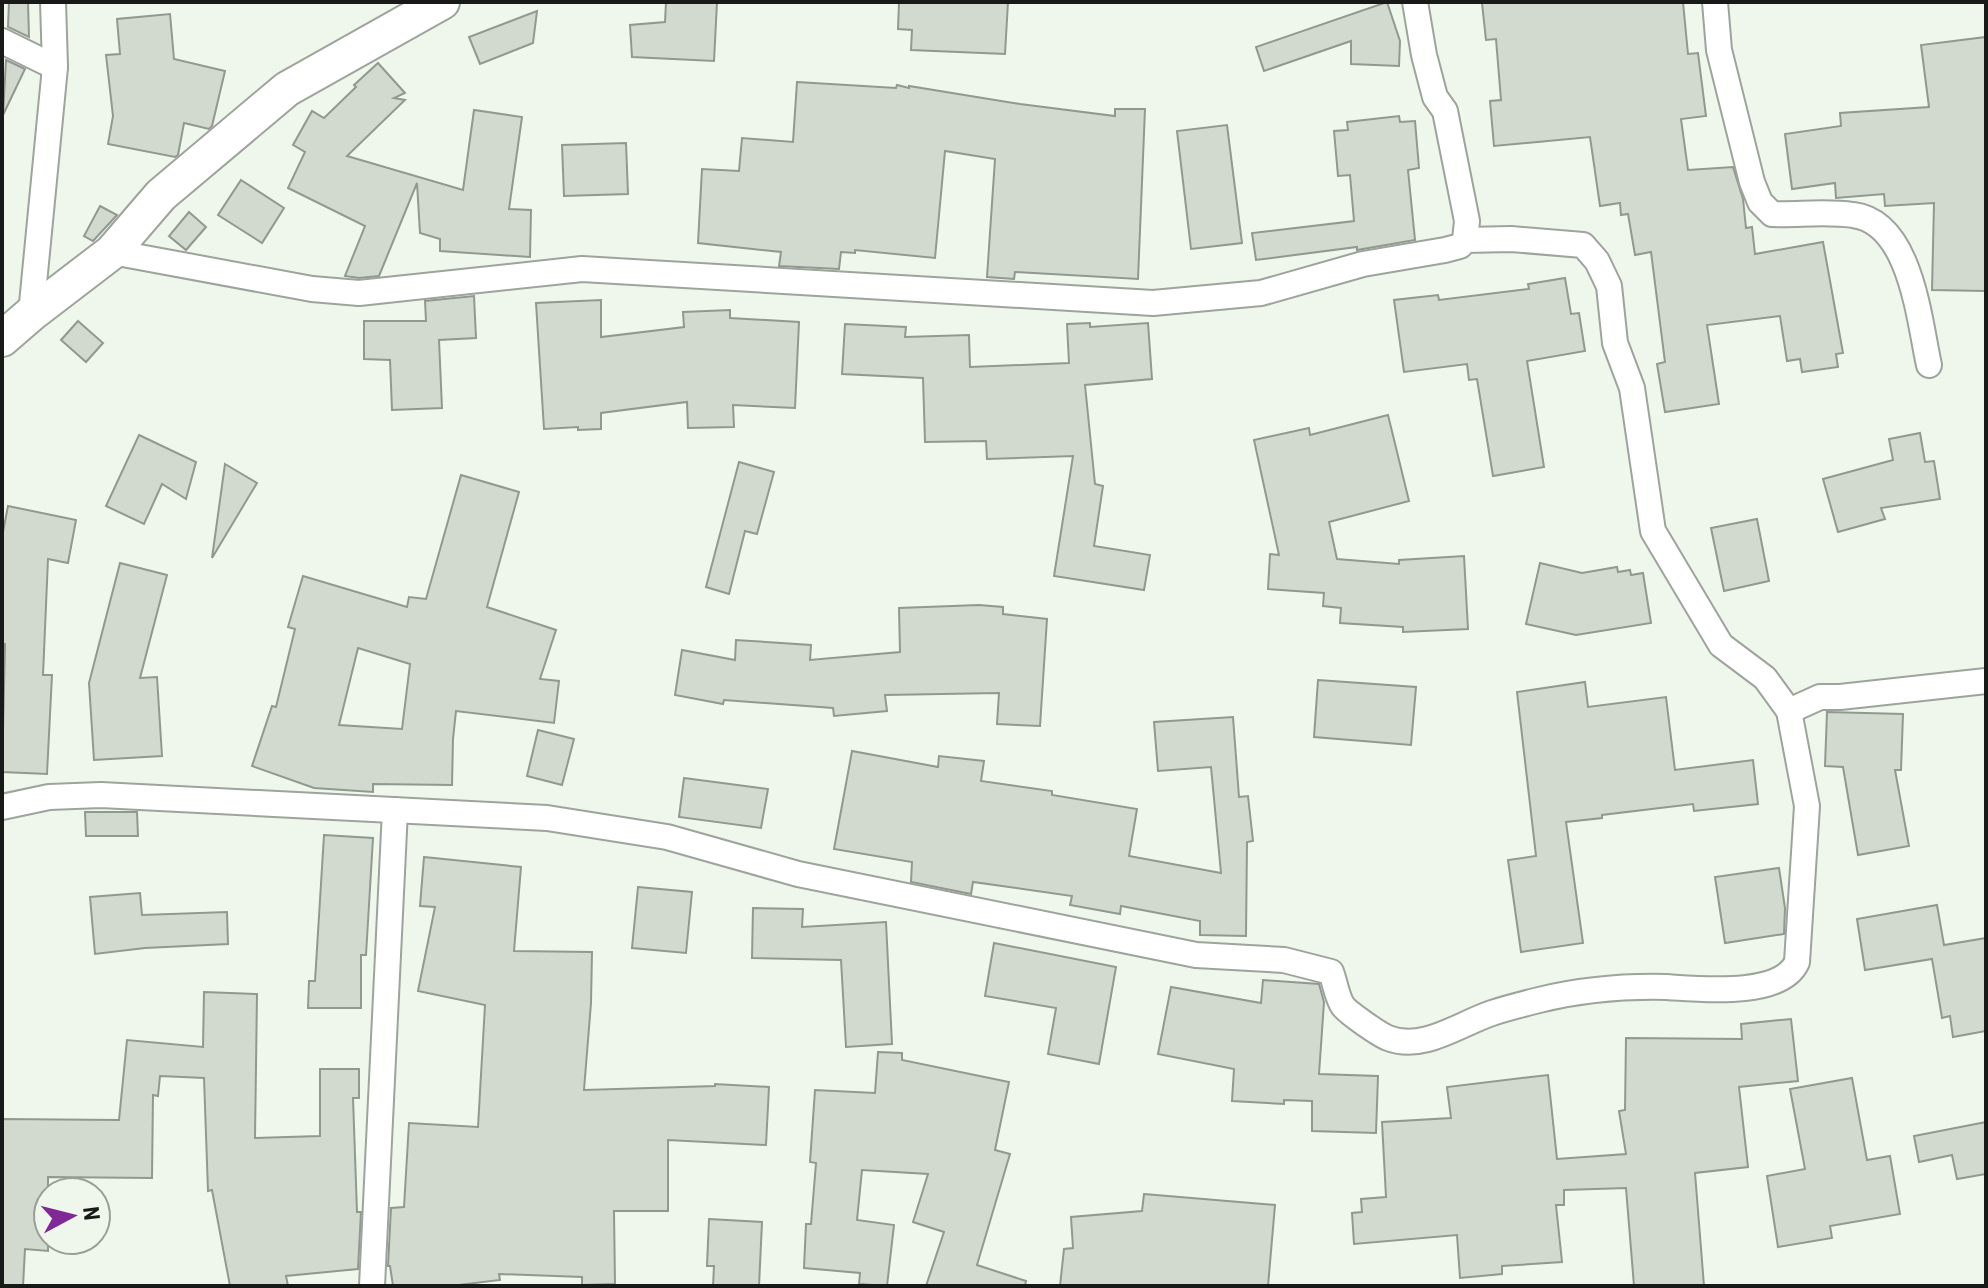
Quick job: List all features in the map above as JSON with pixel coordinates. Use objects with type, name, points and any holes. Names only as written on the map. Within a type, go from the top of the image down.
[{"type":"street","points":[[31,314],[55,67],[53,2]]},
{"type":"street","points":[[2,339],[112,252],[161,195],[287,89],[442,2]]},
{"type":"street","points":[[112,252],[312,289],[359,293],[582,269],[1153,303],[1261,293],[1363,264],[1445,250],[1460,246],[1465,240],[1467,221],[1445,111],[1435,97],[1415,2]]},
{"type":"street","points":[[1715,2],[1719,50],[1752,182],[1760,202],[1772,214],[1855,215],[1876,223],[1896,246],[1911,277],[1929,365]]},
{"type":"street","points":[[2,41],[55,67]]},
{"type":"street","points":[[2,807],[49,797],[101,795],[547,818],[667,837],[798,874],[1196,955],[1284,960],[1331,972],[1343,1006],[1387,1038],[1410,1042],[1432,1038],[1490,1013],[1543,1000],[1631,986],[1719,989],[1766,985],[1793,970],[1797,962],[1807,806],[1789,711],[1765,678],[1721,645],[1653,531],[1632,388],[1615,343],[1609,286],[1597,261],[1583,245],[1511,239],[1465,240]]},
{"type":"street","points":[[1789,711],[1820,697],[1871,695],[1986,681]]},
{"type":"street","points":[[372,1286],[395,810]]},
{"type":"building","points":[[9,2],[28,2],[29,37],[8,27]]},
{"type":"building","points":[[666,2],[717,2],[714,61],[632,57],[630,25],[665,22]]},
{"type":"building","points":[[1008,2],[1005,54],[911,50],[912,30],[898,29],[899,3]]},
{"type":"building","points":[[1387,2],[1400,41],[1399,66],[1351,64],[1351,41],[1264,71],[1256,47]]},
{"type":"building","points":[[1683,2],[1688,54],[1698,53],[1706,116],[1681,119],[1688,170],[1733,167],[1743,199],[1746,228],[1752,227],[1755,254],[1823,242],[1843,353],[1836,354],[1838,367],[1802,372],[1800,359],[1787,361],[1780,316],[1707,325],[1719,404],[1665,412],[1657,364],[1665,362],[1651,252],[1635,255],[1628,214],[1621,215],[1620,203],[1600,206],[1590,137],[1494,146],[1490,101],[1501,100],[1496,39],[1486,40],[1482,3]]},
{"type":"building","points":[[537,11],[533,43],[480,64],[469,37]]},
{"type":"building","points":[[170,14],[174,59],[225,71],[212,126],[209,129],[184,123],[175,157],[108,144],[113,116],[106,55],[120,54],[117,19]]},
{"type":"building","points":[[1986,37],[1986,291],[1932,290],[1934,203],[1885,206],[1884,194],[1836,198],[1835,183],[1792,189],[1785,134],[1841,126],[1840,113],[1929,107],[1921,45]]},
{"type":"building","points":[[6,60],[25,69],[3,115]]},
{"type":"building","points":[[378,63],[405,93],[394,98],[405,100],[347,156],[463,190],[474,110],[522,117],[509,209],[531,210],[530,257],[440,251],[440,239],[420,233],[417,183],[379,276],[345,276],[365,226],[288,188],[305,152],[293,145],[312,111],[324,118]]},
{"type":"building","points":[[797,82],[896,88],[897,85],[909,86],[1115,116],[1115,109],[1145,109],[1138,279],[1015,272],[1014,279],[987,277],[995,159],[945,151],[935,258],[855,250],[855,253],[841,252],[839,269],[779,266],[781,252],[698,243],[702,169],[739,171],[742,138],[793,142]]},
{"type":"building","points":[[1399,116],[1400,122],[1415,121],[1419,168],[1408,170],[1415,240],[1357,250],[1357,247],[1256,260],[1252,233],[1354,221],[1350,175],[1338,176],[1334,131],[1348,130],[1347,122]]},
{"type":"building","points":[[1227,125],[1242,243],[1191,249],[1177,131]]},
{"type":"building","points":[[626,143],[628,194],[564,196],[562,145]]},
{"type":"building","points":[[241,180],[284,208],[262,243],[218,215]]},
{"type":"building","points":[[100,206],[117,215],[93,241],[84,236]]},
{"type":"building","points":[[189,212],[206,227],[186,250],[169,236]]},
{"type":"building","points":[[1565,278],[1571,314],[1579,313],[1585,351],[1527,361],[1544,467],[1493,476],[1477,379],[1469,380],[1467,364],[1404,372],[1394,300],[1438,295],[1439,300],[1529,289],[1528,284]]},
{"type":"building","points":[[474,296],[476,338],[439,340],[442,408],[392,410],[390,360],[364,359],[364,321],[426,321],[425,301]]},
{"type":"building","points":[[601,300],[601,337],[684,327],[683,312],[730,310],[730,318],[799,322],[795,408],[733,405],[734,427],[688,428],[687,402],[601,413],[601,429],[544,429],[536,303]]},
{"type":"building","points":[[78,321],[103,343],[86,362],[61,340]]},
{"type":"building","points":[[1090,323],[1090,327],[1148,323],[1152,379],[1085,385],[1095,484],[1103,486],[1094,546],[1150,555],[1144,590],[1054,576],[1073,456],[987,459],[986,441],[925,442],[923,378],[842,374],[845,324],[906,327],[905,337],[969,335],[970,367],[1069,363],[1067,324]]},
{"type":"building","points":[[1388,415],[1409,501],[1329,522],[1337,559],[1399,564],[1399,560],[1464,556],[1468,629],[1403,632],[1403,627],[1340,623],[1341,608],[1323,606],[1324,593],[1268,589],[1270,554],[1279,555],[1254,440],[1309,428],[1310,435]]},
{"type":"building","points":[[1920,433],[1925,462],[1934,461],[1940,499],[1881,508],[1885,519],[1838,532],[1823,479],[1893,460],[1889,439]]},
{"type":"building","points":[[139,435],[196,462],[186,499],[162,484],[144,524],[106,506]]},
{"type":"building","points":[[739,462],[774,472],[757,534],[745,531],[729,594],[706,587]]},
{"type":"building","points":[[225,464],[257,483],[212,558]]},
{"type":"building","points":[[461,475],[519,492],[487,607],[556,630],[540,679],[559,681],[554,723],[456,711],[452,785],[373,784],[373,792],[314,788],[252,766],[272,706],[276,707],[295,629],[288,627],[303,576],[407,607],[409,597],[426,599]],"holes":[[[358,648],[410,664],[402,729],[339,725]]]},
{"type":"building","points":[[8,506],[76,520],[68,563],[48,559],[43,675],[52,675],[47,774],[2,772],[5,644],[2,644],[2,537]]},
{"type":"building","points":[[1757,519],[1769,581],[1724,591],[1711,528]]},
{"type":"building","points":[[120,563],[167,575],[140,678],[157,677],[162,756],[94,760],[89,683]]},
{"type":"building","points":[[1540,563],[1582,573],[1617,567],[1618,572],[1630,570],[1631,575],[1643,573],[1651,623],[1576,635],[1526,624]]},
{"type":"building","points":[[1003,607],[1003,614],[1047,619],[1040,726],[997,724],[999,693],[885,695],[887,711],[834,716],[833,708],[724,700],[723,704],[675,695],[682,650],[735,660],[736,640],[811,645],[810,660],[900,652],[899,608]]},
{"type":"building","points":[[1318,680],[1416,687],[1411,745],[1314,737]]},
{"type":"building","points":[[1585,682],[1588,707],[1666,697],[1675,770],[1753,760],[1758,804],[1694,811],[1693,804],[1566,822],[1583,943],[1521,952],[1508,860],[1536,856],[1517,692]]},
{"type":"building","points":[[1827,712],[1903,714],[1901,770],[1895,770],[1909,846],[1858,855],[1843,767],[1825,766]]},
{"type":"building","points":[[1233,717],[1239,797],[1248,796],[1253,841],[1247,842],[1246,936],[1200,935],[1200,921],[1121,906],[1120,914],[1070,905],[1072,896],[973,882],[971,894],[911,882],[912,862],[834,849],[852,751],[938,767],[939,756],[984,761],[981,781],[1052,791],[1052,795],[1137,809],[1129,856],[1221,873],[1211,767],[1158,771],[1154,722]]},
{"type":"building","points":[[538,730],[574,739],[562,785],[527,776]]},
{"type":"building","points":[[684,778],[768,789],[761,828],[679,817]]},
{"type":"building","points":[[85,812],[137,812],[138,836],[86,836]]},
{"type":"building","points":[[324,835],[373,838],[366,955],[361,955],[361,1008],[308,1008],[309,981],[315,981]]},
{"type":"building","points":[[424,857],[521,867],[514,951],[592,952],[584,1090],[715,1084],[769,1087],[766,1145],[668,1140],[668,1211],[614,1211],[615,1284],[582,1285],[582,1277],[499,1274],[500,1280],[450,1286],[393,1286],[388,1266],[391,1208],[404,1207],[409,1123],[478,1127],[485,1005],[418,991],[435,907],[420,906]]},
{"type":"building","points":[[1779,868],[1785,908],[1784,934],[1725,943],[1715,877]]},
{"type":"building","points":[[638,887],[692,892],[686,953],[632,948]]},
{"type":"building","points":[[140,893],[142,915],[227,912],[228,944],[95,954],[90,897]]},
{"type":"building","points":[[1937,905],[1944,945],[1986,938],[1986,1031],[1953,1037],[1950,1016],[1942,1018],[1932,959],[1865,970],[1857,919]]},
{"type":"building","points":[[753,908],[803,909],[802,927],[886,922],[892,1044],[846,1047],[841,960],[752,958]]},
{"type":"building","points":[[994,943],[1116,967],[1099,1064],[1048,1054],[1056,1008],[985,996]]},
{"type":"building","points":[[1263,980],[1319,984],[1324,1002],[1319,1074],[1378,1076],[1376,1133],[1312,1131],[1312,1101],[1284,1100],[1284,1104],[1232,1101],[1234,1069],[1158,1054],[1171,987],[1261,1003]]},
{"type":"building","points":[[204,992],[257,994],[255,1138],[320,1136],[320,1069],[359,1069],[359,1098],[353,1098],[357,1212],[361,1212],[358,1269],[286,1276],[288,1286],[230,1286],[212,1190],[208,1191],[204,1078],[160,1076],[158,1096],[153,1095],[152,1178],[32,1176],[32,1250],[25,1249],[23,1286],[2,1286],[2,1119],[119,1120],[127,1040],[203,1047]]},
{"type":"building","points":[[1791,1019],[1798,1081],[1739,1087],[1748,1167],[1695,1173],[1704,1286],[1634,1286],[1626,1188],[1564,1190],[1564,1205],[1556,1205],[1562,1262],[1502,1266],[1502,1274],[1460,1278],[1457,1235],[1354,1244],[1352,1213],[1362,1212],[1361,1199],[1386,1197],[1382,1122],[1451,1118],[1447,1087],[1548,1075],[1557,1159],[1626,1154],[1619,1111],[1625,1110],[1626,1038],[1742,1039],[1741,1024]]},
{"type":"building","points":[[878,1052],[902,1053],[902,1060],[1009,1082],[995,1150],[1010,1154],[977,1265],[1026,1281],[1025,1286],[926,1286],[944,1232],[913,1222],[928,1174],[862,1170],[857,1220],[894,1225],[887,1286],[859,1284],[860,1273],[804,1268],[806,1224],[811,1224],[816,1163],[810,1162],[815,1090],[875,1093]]},
{"type":"building","points":[[1852,1078],[1867,1160],[1890,1156],[1900,1214],[1830,1226],[1832,1238],[1778,1247],[1767,1176],[1805,1169],[1790,1089]]},
{"type":"building","points":[[1986,1122],[1986,1174],[1957,1179],[1952,1155],[1919,1162],[1914,1136]]},
{"type":"building","points":[[1144,1194],[1275,1205],[1268,1286],[1060,1286],[1064,1249],[1073,1248],[1071,1217],[1142,1211]]},
{"type":"building","points":[[709,1219],[762,1222],[759,1286],[713,1286],[714,1266],[707,1266]]}]
